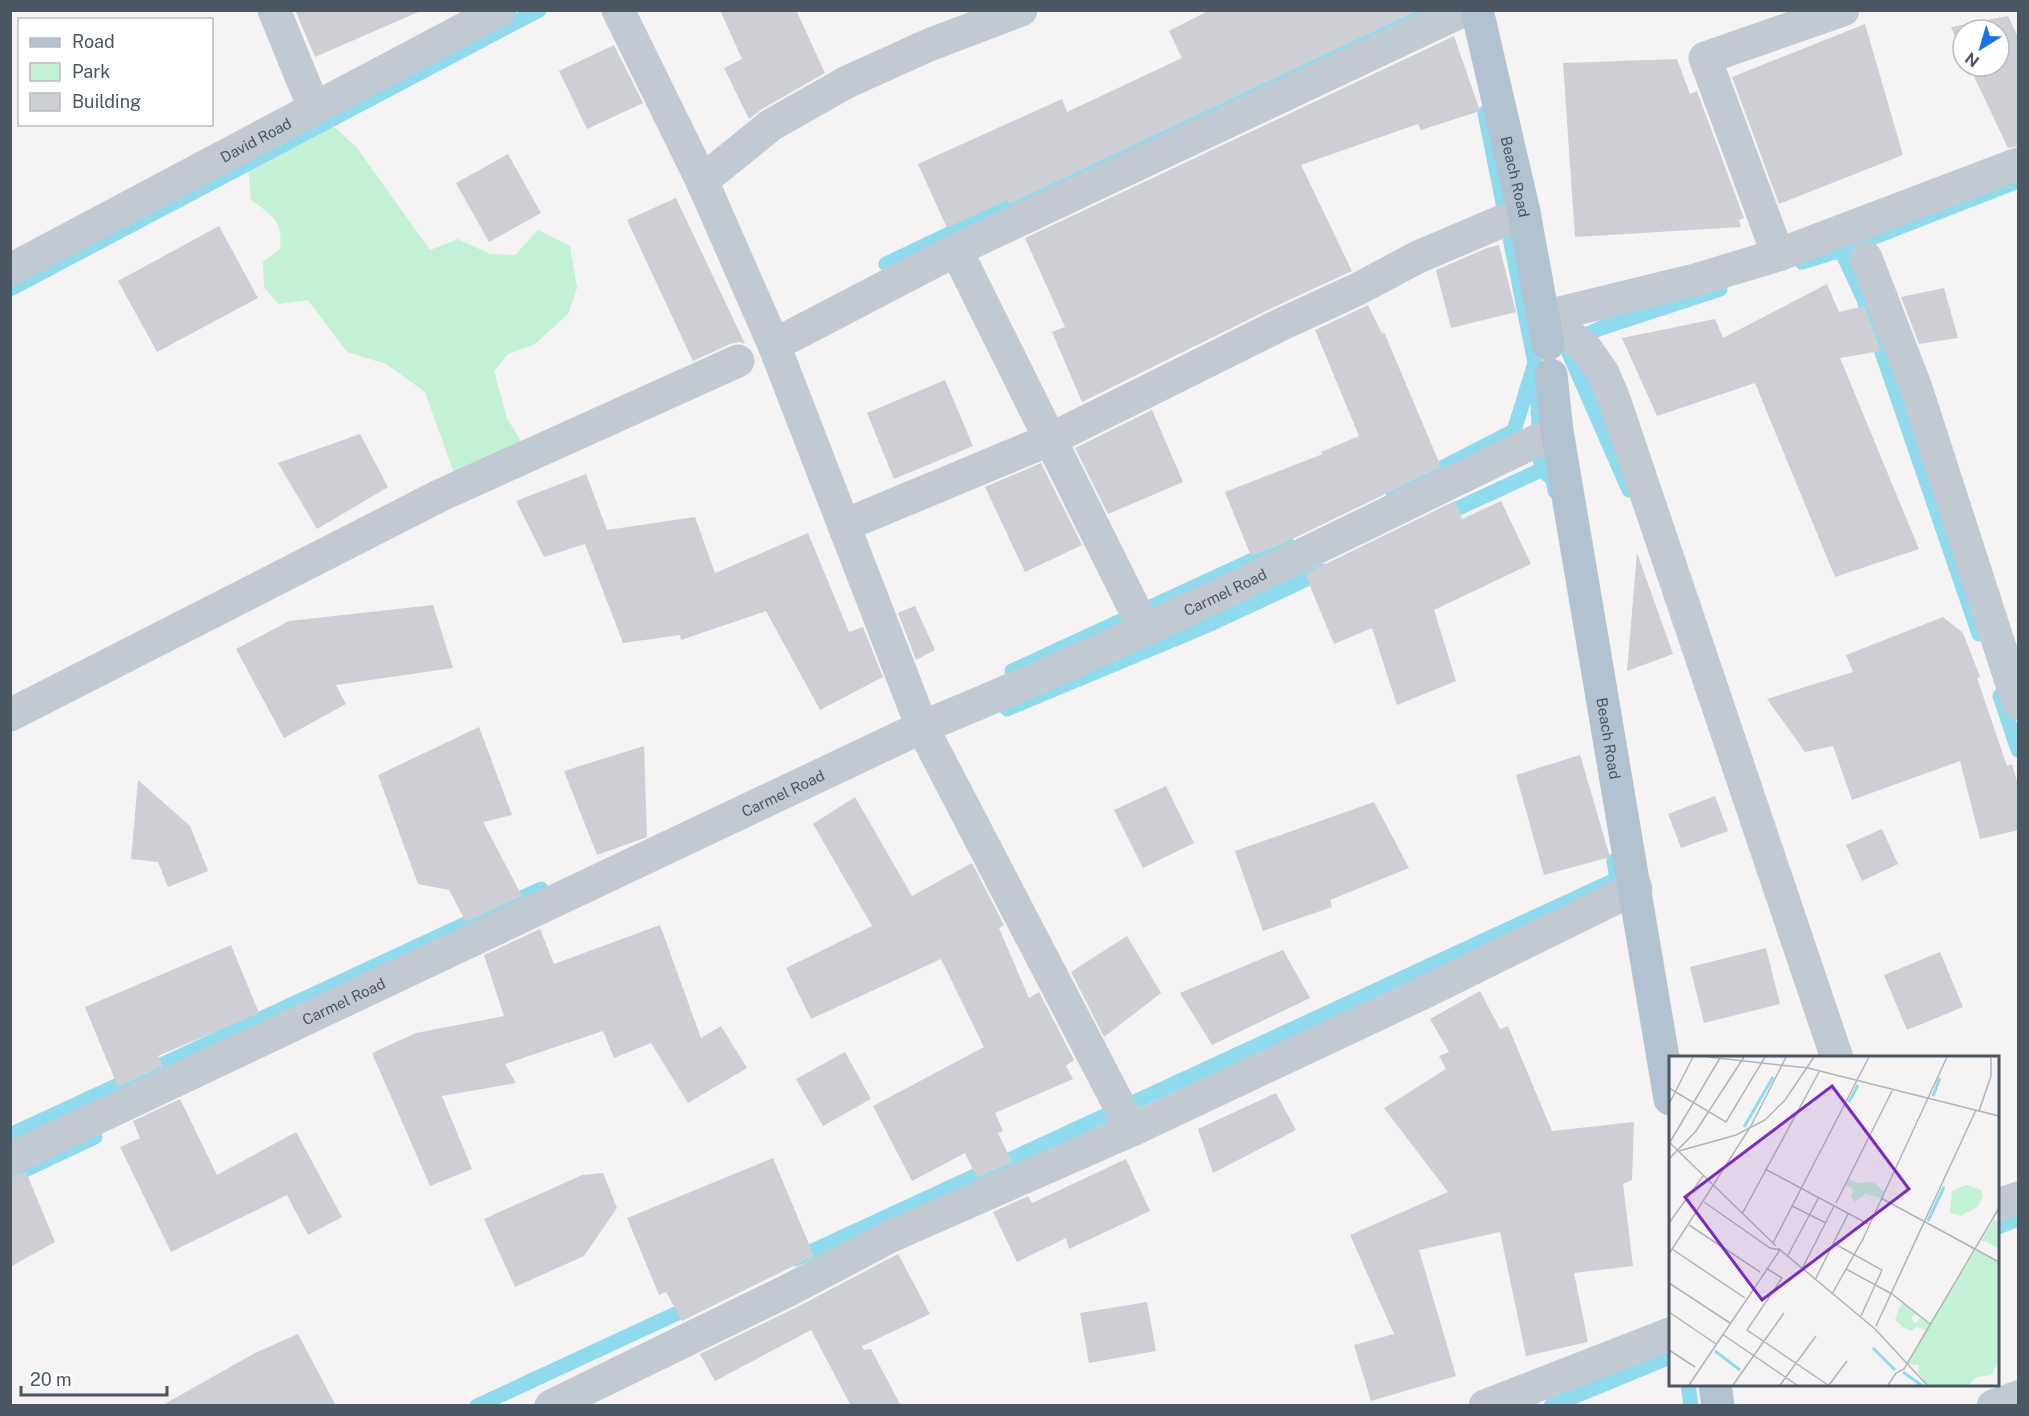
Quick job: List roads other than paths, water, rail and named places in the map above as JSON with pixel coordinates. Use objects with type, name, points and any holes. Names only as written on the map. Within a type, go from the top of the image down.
[{"type":"main road","name":"Beach Road","points":[[1477,10],[1524,212],[1548,345],[1557,431],[1669,1088]]},
{"type":"main road","points":[[1715,1386],[1718,1406]]},
{"type":"street","points":[[274,10],[314,108]]},
{"type":"street","name":"David Road","points":[[10,270],[500,10]]},
{"type":"street","points":[[618,10],[702,181],[774,345],[922,727],[1132,1130]]},
{"type":"street","points":[[702,181],[771,124],[847,82],[929,45],[1021,10]]},
{"type":"street","points":[[774,345],[956,250],[1464,10]]},
{"type":"street","points":[[1778,255],[1705,58],[1843,10]]},
{"type":"street","points":[[1548,345],[1695,280],[1778,255],[2019,164]]},
{"type":"street","points":[[845,525],[1051,439],[1282,324],[1358,289],[1418,257],[1524,212]]},
{"type":"street","points":[[956,250],[1145,630]]},
{"type":"street","points":[[1866,258],[1916,387],[2019,703]]},
{"type":"street","points":[[1548,345],[1584,346],[1603,373],[1614,399],[1836,1056]]},
{"type":"street","points":[[10,716],[441,495],[738,361]]},
{"type":"street","name":"Carmel Road","points":[[10,1159],[922,727],[1145,630],[1557,431]]},
{"type":"street","points":[[551,1406],[789,1290],[889,1238],[1132,1130],[1425,992],[1636,888]]},
{"type":"street","points":[[1999,1205],[2019,1198]]},
{"type":"street","points":[[1485,1406],[1669,1335]]},
{"type":"street","points":[[1993,1406],[2019,1397]]},
{"type":"waterway","points":[[10,289],[539,10]]},
{"type":"waterway","points":[[886,264],[1421,10]]},
{"type":"waterway","points":[[1393,493],[1514,431],[1535,363],[1485,113]]},
{"type":"waterway","points":[[1802,262],[1841,250],[2013,183]]},
{"type":"waterway","points":[[1841,250],[1863,297],[1979,634]]},
{"type":"waterway","points":[[1575,340],[1601,328],[1720,289]]},
{"type":"waterway","points":[[1565,344],[1629,490]]},
{"type":"waterway","points":[[1537,385],[1541,470],[1553,479],[1555,491]]},
{"type":"waterway","points":[[1441,516],[1541,470]]},
{"type":"waterway","points":[[1012,671],[1287,544]]},
{"type":"waterway","points":[[1007,709],[1208,625],[1324,571]]},
{"type":"waterway","points":[[2000,696],[2018,750]]},
{"type":"waterway","points":[[795,1259],[1617,879],[1614,861]]},
{"type":"waterway","points":[[10,1135],[541,889]]},
{"type":"waterway","points":[[10,1177],[95,1137]]},
{"type":"waterway","points":[[1999,1227],[2018,1219]]},
{"type":"waterway","points":[[477,1406],[697,1304]]},
{"type":"waterway","points":[[1551,1406],[1669,1357]]},
{"type":"waterway","points":[[1688,1386],[1691,1406]]}]
